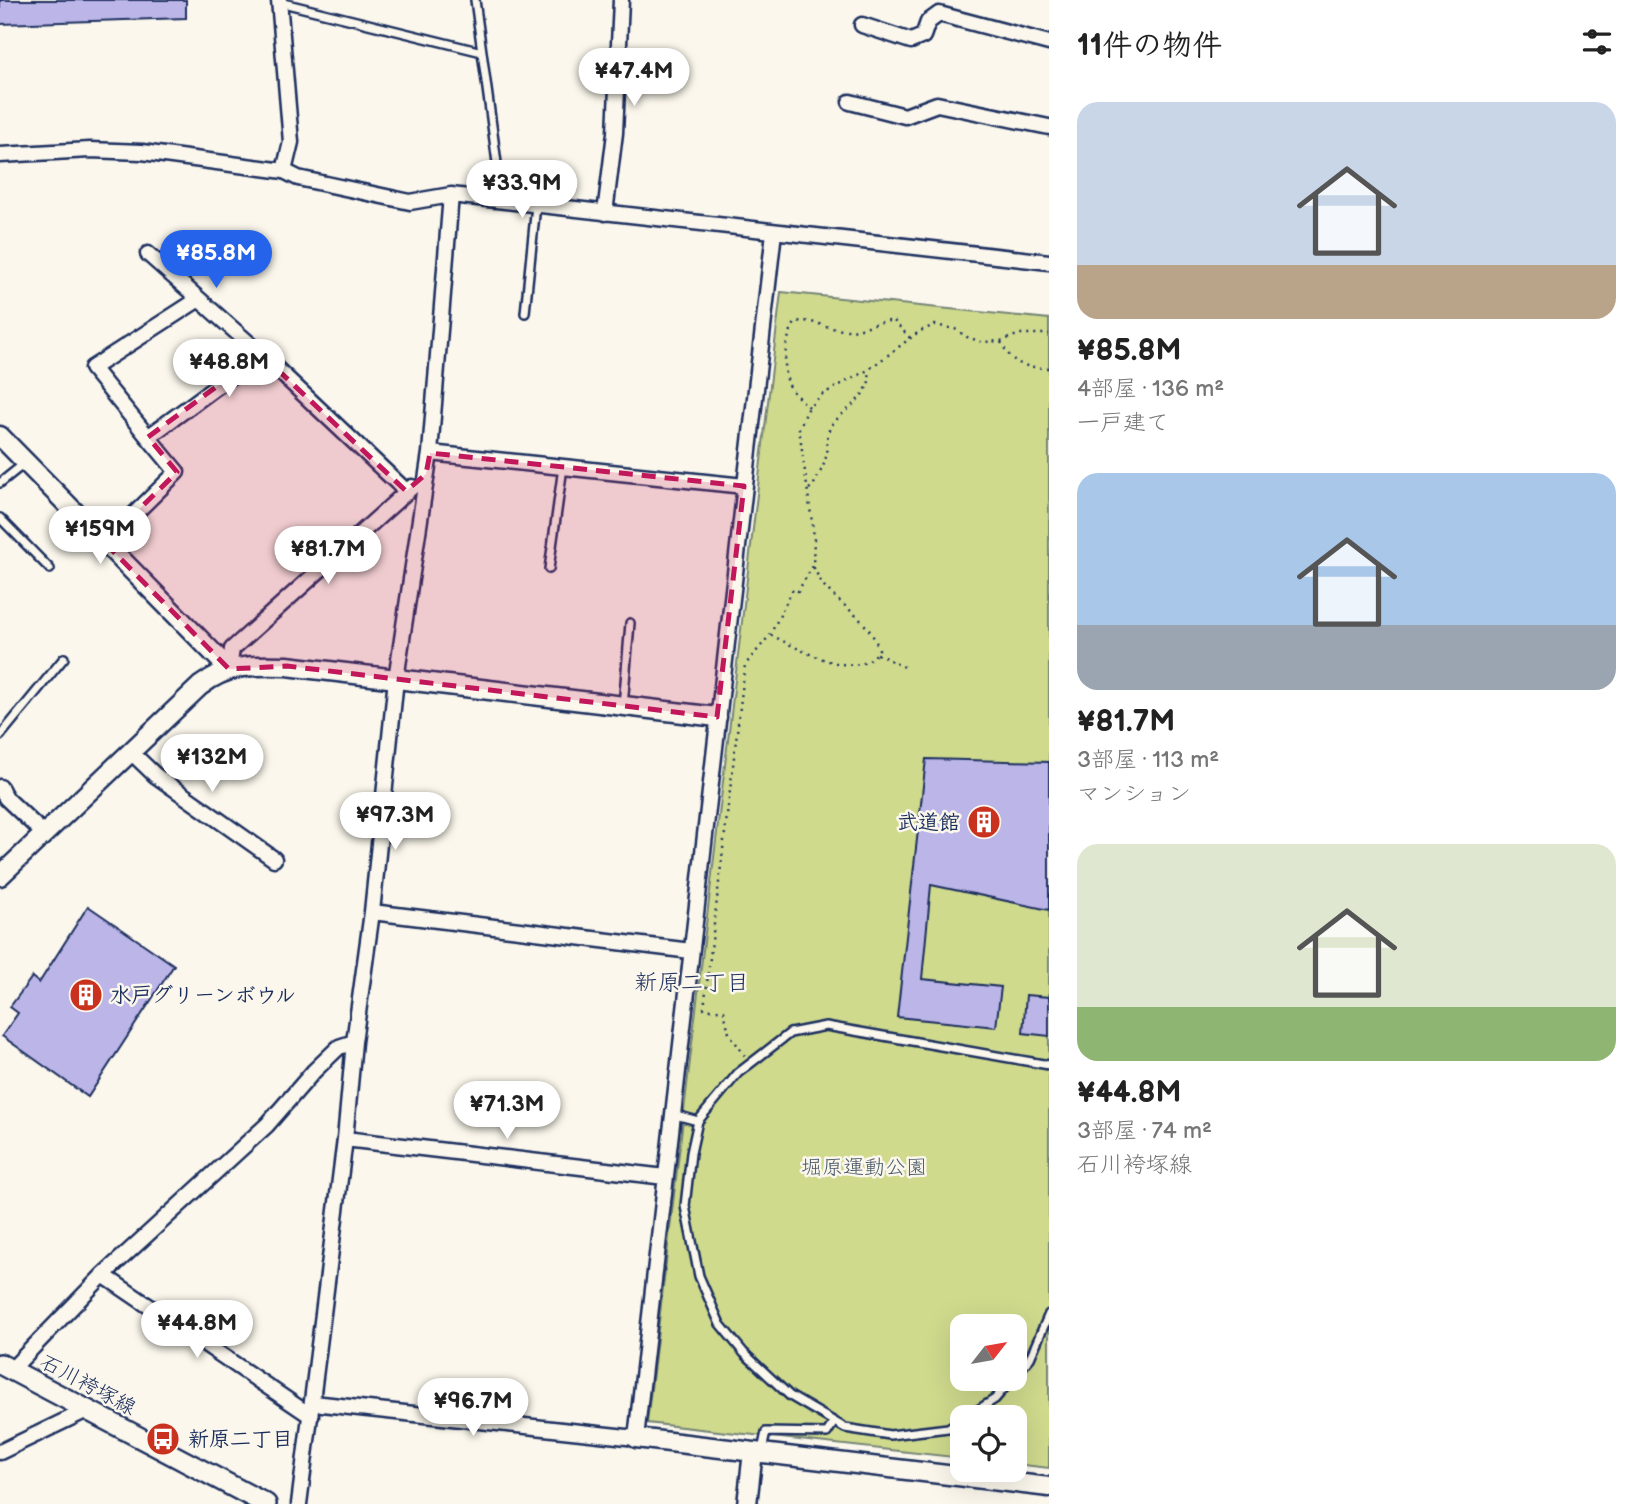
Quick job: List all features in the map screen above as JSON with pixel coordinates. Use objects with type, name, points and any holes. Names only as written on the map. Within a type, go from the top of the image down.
[{"type":"main road","name":"石川袴塚線","points":[[6,1367],[266,1504]]},
{"type":"street","points":[[605,213],[615,133],[621,0]]},
{"type":"street","points":[[279,1],[291,142],[284,171]]},
{"type":"street","points":[[862,25],[911,41],[923,36],[928,22],[939,15],[1049,43]]},
{"type":"street","points":[[850,102],[905,116],[937,104],[1049,127]]},
{"type":"street","points":[[0,155],[90,150],[142,152],[284,171],[298,178],[411,202],[451,195],[1049,262]]},
{"type":"street","points":[[299,1504],[372,912],[396,679],[430,453],[451,195]]},
{"type":"street","points":[[636,1438],[774,232]]},
{"type":"street","points":[[148,254],[261,354],[406,491]]},
{"type":"street","points":[[105,544],[177,472],[92,368],[200,299]]},
{"type":"street","points":[[148,437],[261,354]]},
{"type":"street","points":[[0,436],[229,669]]},
{"type":"street","points":[[430,453],[744,486]]},
{"type":"street","points":[[229,669],[232,649],[426,474]]},
{"type":"street","points":[[0,876],[200,687],[229,669],[287,666],[718,717]]},
{"type":"street","points":[[131,752],[155,775],[274,859]]},
{"type":"street","points":[[0,787],[6,798],[44,834]]},
{"type":"street","points":[[372,912],[691,951]]},
{"type":"street","points":[[6,1367],[267,1125],[339,1047],[354,1042]]},
{"type":"street","points":[[345,1139],[664,1177]]},
{"type":"street","points":[[103,1275],[312,1409],[636,1438],[1049,1487]]},
{"type":"street","points":[[0,1452],[87,1410]]},
{"type":"street","points":[[747,1504],[757,1453]]},
{"type":"lane","points":[[475,0],[502,201]]},
{"type":"lane","points":[[279,1],[482,52]]},
{"type":"lane","points":[[525,313],[536,204]]},
{"type":"lane","points":[[0,482],[26,462]]},
{"type":"lane","points":[[549,569],[564,467]]},
{"type":"lane","points":[[0,518],[50,569]]},
{"type":"lane","points":[[622,706],[630,623]]},
{"type":"lane","points":[[0,736],[64,658]]},
{"type":"lane","points":[[950,1427],[890,1435],[845,1428],[790,1396],[744,1353],[720,1324],[698,1276],[685,1206],[698,1121],[738,1073],[790,1033],[826,1026],[1049,1065]]},
{"type":"lane","points":[[672,1114],[698,1121]]},
{"type":"lane","points":[[1027,1362],[1049,1314]]},
{"type":"lane","points":[[985,1405],[1002,1391]]},
{"type":"lane","points":[[757,1453],[766,1432],[827,1433],[834,1422]]},
{"type":"path","points":[[809,407],[790,388],[787,377],[787,347],[796,322],[809,321],[848,331],[858,330],[882,320],[894,321],[910,338]]},
{"type":"path","points":[[751,1064],[729,1033],[724,1011],[704,1008],[745,665],[770,635],[793,589],[798,591],[813,566],[814,537],[799,428],[809,407],[823,394],[868,370],[920,331],[935,325],[955,329],[982,342],[1001,341],[1020,334],[1049,334]]},
{"type":"path","points":[[1001,341],[1007,354],[1016,363],[1049,368]]},
{"type":"path","points":[[808,490],[813,486],[825,460],[831,426],[868,386],[868,370]]},
{"type":"path","points":[[770,635],[802,652],[832,663],[865,661],[877,654],[879,649],[875,638],[861,618],[827,589],[813,566]]},
{"type":"path","points":[[877,654],[904,667]]},
{"type":"highlighted area","points":[[261,354],[406,491],[426,474],[430,453],[744,486],[717,717],[287,666],[229,669],[105,543],[177,472],[148,437]]},
{"type":"green space","name":"堀原運動公園","points":[[781,292],[1049,319],[1049,1468],[1027,1465],[1027,1405],[950,1405],[950,1457],[647,1423]]},
{"type":"building","points":[[0,0],[186,0],[186,18],[0,24]]},
{"type":"building","name":"武道館","points":[[926,759],[1049,762],[1049,910],[931,885],[922,979],[1001,987],[996,1027],[897,1017]]},
{"type":"building","name":"水戸グリーンボウル","points":[[88,906],[174,965],[88,1097],[2,1036],[18,1013],[10,1007],[32,977],[39,983]]},
{"type":"building","points":[[1026,995],[1049,997],[1049,1036],[1023,1033]]},
{"type":"place","name":"武道館","points":[[984,822]]},
{"type":"place","name":"水戸グリーンボウル","points":[[86,995]]},
{"type":"place","name":"新原二丁目","points":[[163,1439]]},
{"type":"district","name":"新原二丁目","points":[[692,983]]}]
